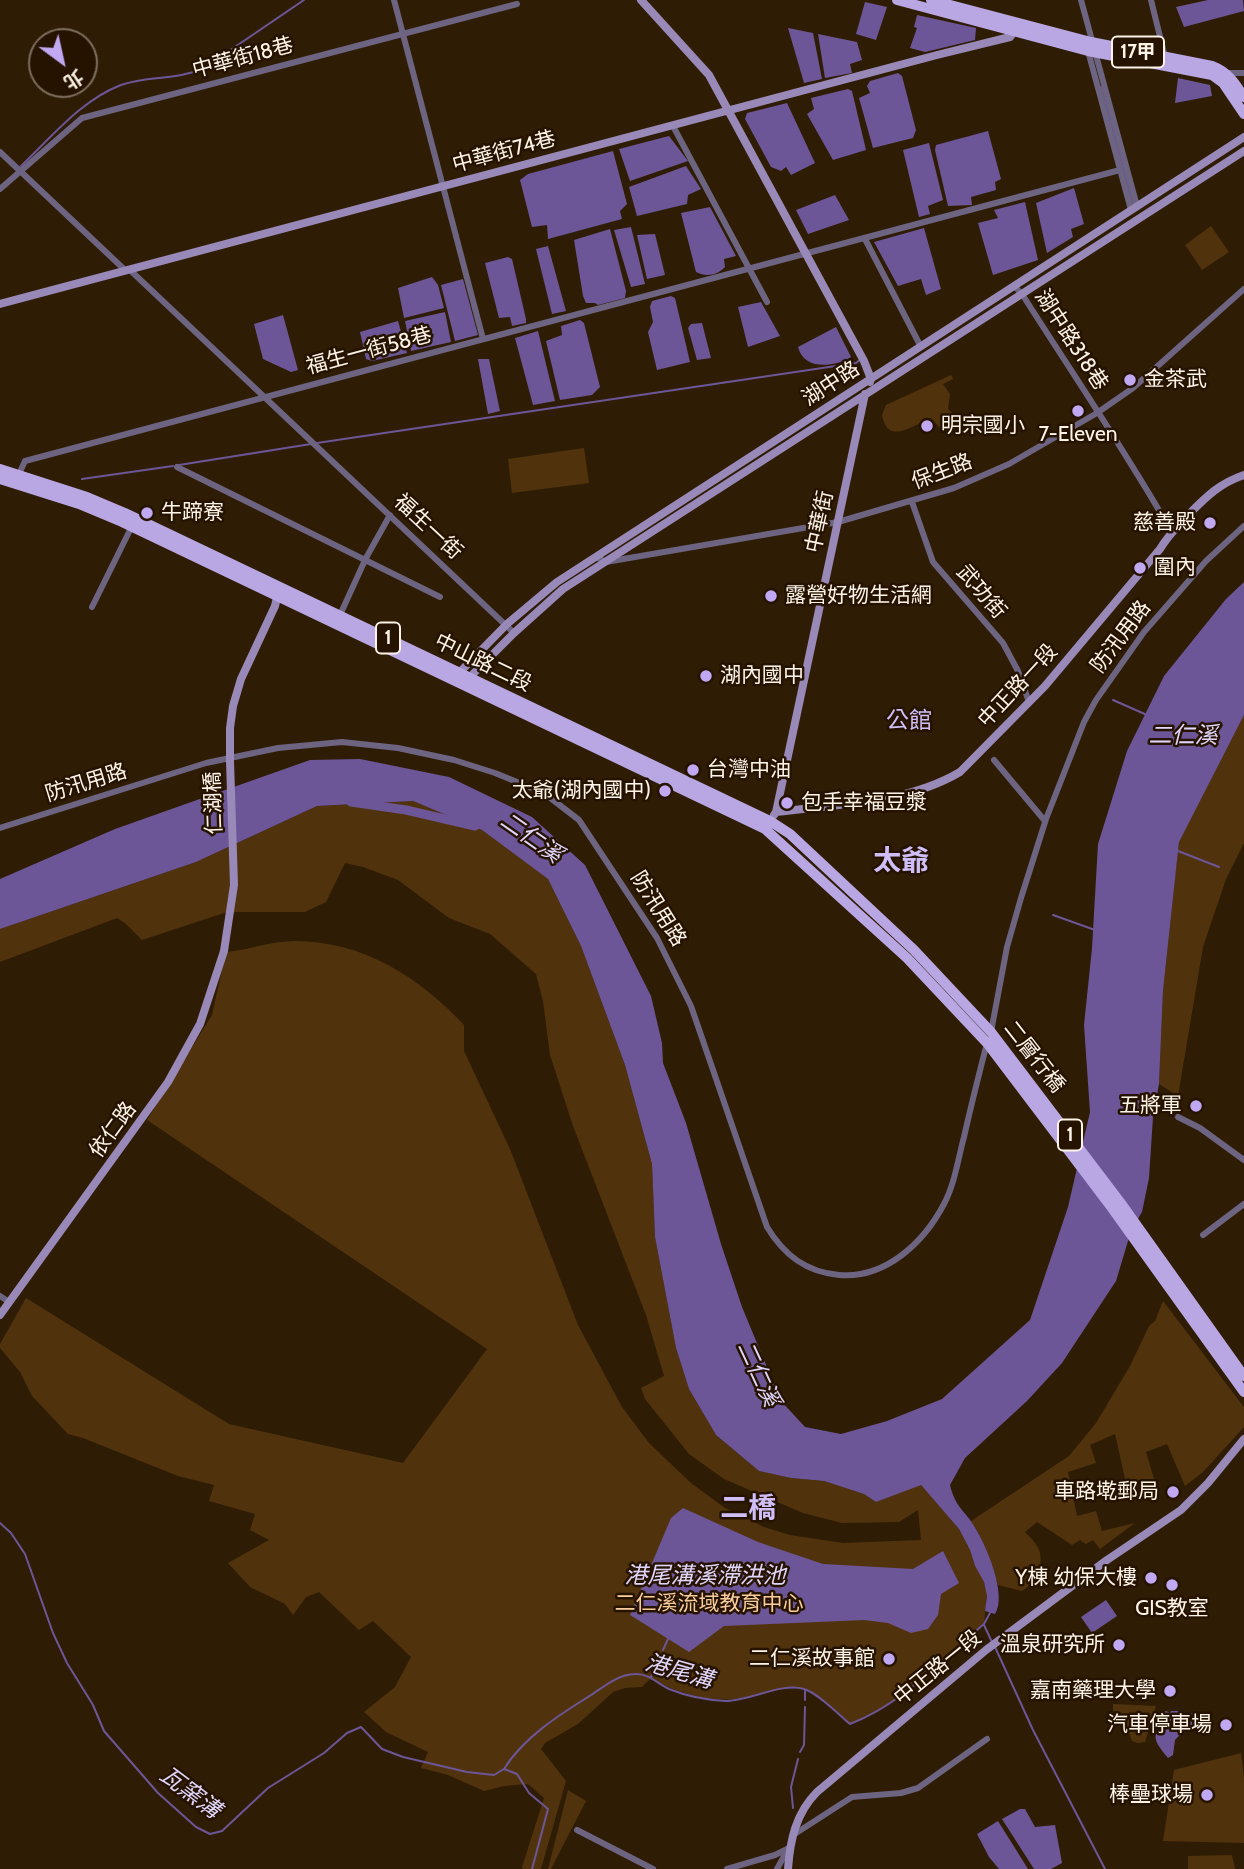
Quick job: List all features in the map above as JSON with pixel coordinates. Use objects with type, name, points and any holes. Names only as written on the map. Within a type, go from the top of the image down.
[{"type":"main road","name":"17甲","points":[[897,0],[1017,27]]},
{"type":"main road","name":"17甲","points":[[931,0],[1091,48],[1212,75],[1223,82],[1244,114]]},
{"type":"main road","name":"17甲","points":[[1091,48],[1165,57],[1212,66],[1226,73]]},
{"type":"main road","points":[[1226,73],[1244,97]]},
{"type":"main road","name":"中山路二段","points":[[0,469],[87,497],[461,679],[770,821],[790,834],[823,863],[911,954]]},
{"type":"main road","name":"中山路二段","points":[[0,479],[79,504],[279,592],[341,615],[461,679]]},
{"type":"main road","name":"二層行橋","points":[[911,954],[991,1032],[1120,1202],[1208,1335]]},
{"type":"main road","name":"二層行橋","points":[[911,954],[987,1043],[1208,1335]]},
{"type":"main road","name":"1","points":[[1208,1335],[1244,1376]]},
{"type":"main road","name":"1","points":[[1208,1335],[1244,1392]]},
{"type":"street","points":[[394,0],[483,339],[1120,170]]},
{"type":"street","points":[[641,0],[704,67],[871,379]]},
{"type":"street","points":[[1081,0],[1120,170],[1134,208]]},
{"type":"street","points":[[1152,0],[1165,57]]},
{"type":"street","name":"中華街18巷","points":[[0,189],[17,169],[82,118],[402,34],[500,3],[517,4]]},
{"type":"street","name":"中華街74巷","points":[[0,304],[1010,37],[1017,27]]},
{"type":"street","points":[[1091,48],[1134,208]]},
{"type":"street","points":[[1226,73],[1244,73]]},
{"type":"street","points":[[673,126],[766,302]]},
{"type":"street","name":"湖中路","points":[[461,679],[562,589],[602,560],[921,346],[1244,137]]},
{"type":"street","name":"湖中路","points":[[461,679],[507,624],[557,582],[602,560],[865,395],[1244,151]]},
{"type":"street","name":"福生一街","points":[[0,152],[514,633]]},
{"type":"street","points":[[865,239],[921,346]]},
{"type":"street","name":"湖中路318巷","points":[[1014,286],[1022,294],[1171,531]]},
{"type":"street","name":"保生路","points":[[602,560],[838,522],[954,488],[1003,466],[1097,413],[1149,374],[1244,289]]},
{"type":"street","name":"福生一街58巷","points":[[19,474],[25,461],[483,339]]},
{"type":"street","name":"中華街","points":[[770,821],[865,395],[871,379]]},
{"type":"street","points":[[177,467],[366,558],[440,597]]},
{"type":"street","name":"中正路一段","points":[[770,821],[902,795],[945,781],[974,760],[1070,658],[1160,549],[1171,531],[1212,491],[1229,480],[1244,475]]},
{"type":"street","name":"武功街","points":[[912,502],[933,562],[1007,649],[1018,671],[1028,702]]},
{"type":"street","points":[[341,615],[366,558],[390,515]]},
{"type":"street","points":[[92,607],[132,526]]},
{"type":"street","name":"防汛用路","points":[[991,1032],[1007,947],[1045,821],[1084,722],[1096,700],[1144,632],[1206,561],[1244,526]]},
{"type":"street","name":"仁湖橋","points":[[224,950],[234,885],[230,718],[235,695],[279,592]]},
{"type":"street","name":"防汛用路","points":[[0,828],[206,763],[278,748],[342,742],[398,748],[454,760],[544,793],[579,820],[657,938],[691,1006],[767,1227],[788,1254],[813,1269],[848,1276],[877,1269],[895,1261],[925,1233],[945,1202],[953,1180],[987,1043]]},
{"type":"street","points":[[993,760],[1045,821]]},
{"type":"street","name":"依仁路","points":[[0,1315],[168,1082],[200,1024],[224,950]]},
{"type":"street","points":[[1178,1117],[1200,1128],[1244,1160]]},
{"type":"street","points":[[1203,1235],[1244,1204]]},
{"type":"street","points":[[0,1296],[9,1302]]},
{"type":"street","name":"中正路一段","points":[[788,1869],[789,1848],[802,1810],[817,1792],[986,1650],[1128,1545],[1181,1510],[1208,1483],[1244,1439]]},
{"type":"street","points":[[793,1835],[852,1797],[901,1793],[918,1788],[987,1739]]},
{"type":"street","points":[[577,1830],[653,1869]]},
{"type":"street","points":[[727,1869],[775,1855],[789,1848]]},
{"type":"street","points":[[778,1869],[789,1848]]},
{"type":"green space","points":[[1211,226],[1229,252],[1202,270],[1185,245]]},
{"type":"green space","points":[[951,375],[953,379],[943,384],[950,394],[948,409],[955,416],[951,427],[940,428],[931,418],[896,432],[885,425],[882,415],[886,405]]},
{"type":"green space","points":[[584,448],[589,483],[512,493],[508,459]]},
{"type":"green space","points":[[1244,715],[1244,843],[1226,879],[1203,947],[1178,1096],[1159,1084],[1163,991],[1179,841]]},
{"type":"green space","name":"二仁溪流域教育中心","points":[[413,801],[482,830],[548,879],[581,946],[625,1065],[652,1164],[655,1237],[676,1348],[689,1389],[716,1435],[759,1471],[824,1481],[864,1494],[876,1502],[920,1484],[959,1529],[984,1582],[987,1595],[984,1624],[904,1693],[850,1724],[815,1694],[797,1688],[741,1698],[714,1699],[676,1690],[651,1678],[642,1687],[613,1692],[578,1724],[545,1743],[541,1749],[566,1781],[541,1869],[522,1867],[544,1798],[528,1784],[484,1791],[448,1775],[421,1768],[428,1752],[386,1732],[364,1712],[395,1687],[411,1657],[373,1621],[359,1630],[319,1592],[306,1597],[293,1615],[285,1604],[250,1587],[228,1563],[269,1540],[250,1530],[255,1514],[209,1501],[214,1485],[178,1476],[68,1434],[32,1396],[20,1372],[0,1348],[26,1298],[229,1424],[403,1463],[487,1349],[147,1120],[212,1015],[226,952],[295,941],[344,947],[409,977],[464,1025],[464,1051],[510,1149],[578,1325],[622,1407],[649,1443],[691,1483],[725,1508],[764,1527],[790,1535],[843,1543],[921,1540],[918,1510],[899,1522],[842,1523],[803,1513],[724,1479],[689,1454],[645,1399],[641,1388],[664,1376],[646,1315],[573,1126],[550,1055],[543,1001],[536,974],[490,934],[449,918],[398,880],[345,863],[326,902],[305,912],[227,912],[142,940],[117,918],[0,962],[0,929],[196,862],[317,806]]},
{"type":"green space","points":[[1163,1301],[1244,1407],[1244,1427],[1203,1472],[1185,1486],[1167,1444],[1146,1452],[1154,1479],[1126,1483],[1115,1434],[1090,1445],[1096,1463],[1068,1472],[1077,1516],[1096,1511],[1102,1531],[1135,1523],[1100,1549],[1093,1540],[1086,1544],[1080,1540],[1072,1545],[1037,1522],[1025,1532],[1040,1552],[1039,1578],[1022,1591],[998,1585],[979,1534],[971,1521],[1069,1456],[1096,1423],[1130,1366],[1149,1326],[1155,1321]]},
{"type":"green space","points":[[1113,1704],[1156,1706],[1145,1742],[1132,1741],[1123,1718],[1113,1710]]},
{"type":"green space","name":"棒壘球場","points":[[1241,1753],[1244,1778],[1244,1843],[1163,1841],[1174,1770]]},
{"type":"green space","points":[[568,1790],[586,1801],[551,1869],[548,1869]]},
{"type":"green space","points":[[1232,1855],[1235,1869],[1188,1869],[1188,1856]]},
{"type":"water","points":[[1208,0],[1243,0],[1244,11],[1184,27],[1176,7]]},
{"type":"water","points":[[865,2],[887,7],[876,40],[856,34]]},
{"type":"water","points":[[917,15],[976,28],[975,40],[925,52],[910,48],[917,28],[914,27]]},
{"type":"water","points":[[788,28],[813,33],[822,79],[804,83]]},
{"type":"water","points":[[818,34],[857,42],[862,60],[850,64],[852,73],[825,78]]},
{"type":"water","points":[[898,73],[902,76],[916,130],[913,138],[873,148],[859,98],[870,93],[867,86],[870,81]]},
{"type":"water","points":[[1178,78],[1210,85],[1212,96],[1175,103]]},
{"type":"water","points":[[848,89],[852,91],[866,150],[833,160],[807,114],[814,109],[811,98]]},
{"type":"water","points":[[787,103],[815,163],[791,175],[786,167],[781,171],[771,167],[745,119],[747,113]]},
{"type":"water","points":[[988,131],[1001,179],[995,182],[996,190],[971,197],[972,205],[948,206],[936,145]]},
{"type":"water","points":[[669,136],[688,161],[630,181],[619,149]]},
{"type":"water","points":[[929,143],[943,200],[928,206],[930,214],[919,217],[903,150]]},
{"type":"water","points":[[613,151],[627,204],[620,211],[622,219],[548,239],[547,225],[532,227],[520,180],[528,174]]},
{"type":"water","points":[[686,166],[701,189],[688,195],[687,204],[637,216],[629,187]]},
{"type":"water","points":[[1074,188],[1084,224],[1071,229],[1073,237],[1047,253],[1036,203]]},
{"type":"water","points":[[835,195],[849,220],[808,234],[796,210]]},
{"type":"water","points":[[1025,202],[1038,260],[993,275],[978,223],[998,218],[994,210]]},
{"type":"water","points":[[710,207],[736,256],[724,259],[725,267],[715,274],[703,275],[696,272],[681,213]]},
{"type":"water","points":[[631,227],[645,284],[631,287],[614,230]]},
{"type":"water","points":[[924,228],[941,289],[926,295],[921,279],[898,286],[874,242]]},
{"type":"water","points":[[610,229],[626,291],[625,298],[598,305],[586,303],[574,240]]},
{"type":"water","points":[[655,234],[665,275],[647,279],[637,235]]},
{"type":"water","points":[[548,246],[566,311],[552,314],[536,249]]},
{"type":"water","points":[[508,257],[512,259],[526,319],[526,323],[512,326],[510,317],[499,318],[485,263]]},
{"type":"water","points":[[432,277],[438,285],[444,308],[404,318],[398,288]]},
{"type":"water","points":[[463,279],[478,335],[455,341],[441,285]]},
{"type":"water","points":[[671,296],[675,298],[690,362],[657,370],[648,332],[653,322],[650,307],[652,301]]},
{"type":"water","points":[[761,302],[780,336],[748,347],[738,307]]},
{"type":"water","points":[[445,312],[451,342],[411,351],[405,321]]},
{"type":"water","points":[[283,315],[298,370],[291,372],[263,359],[254,324]]},
{"type":"water","points":[[580,320],[584,323],[600,387],[592,395],[560,400],[546,341],[562,335],[561,326]]},
{"type":"water","points":[[398,321],[407,353],[372,361],[366,359],[360,332]]},
{"type":"water","points":[[702,323],[711,358],[697,360],[688,328],[691,324]]},
{"type":"water","points":[[836,327],[851,357],[837,363],[821,365],[801,355],[798,347]]},
{"type":"water","points":[[538,331],[555,401],[533,405],[515,338]]},
{"type":"water","points":[[478,359],[489,359],[500,411],[488,414]]},
{"type":"water","name":"二仁溪","points":[[1244,582],[1244,715],[1179,842],[1163,991],[1159,1084],[1153,1117],[1149,1178],[1142,1212],[1131,1231],[1116,1281],[1062,1363],[1027,1401],[965,1458],[950,1485],[955,1500],[973,1524],[991,1561],[999,1596],[995,1614],[985,1611],[987,1596],[984,1582],[959,1529],[921,1485],[876,1502],[864,1494],[824,1481],[759,1471],[716,1435],[689,1389],[676,1348],[655,1237],[652,1164],[625,1065],[581,946],[548,879],[482,830],[413,801],[317,806],[196,862],[0,929],[0,879],[115,829],[310,760],[360,759],[449,777],[532,817],[585,865],[651,996],[662,1043],[663,1063],[686,1123],[721,1244],[742,1307],[781,1401],[805,1427],[841,1434],[887,1421],[942,1399],[1030,1320],[1068,1207],[1090,1112],[1084,1025],[1098,844],[1127,751],[1164,676],[1226,599]]},
{"type":"water","name":"港尾溝溪滯洪池","points":[[683,1508],[758,1542],[823,1564],[913,1569],[943,1551],[959,1583],[941,1594],[938,1615],[928,1629],[911,1633],[888,1623],[864,1620],[724,1626],[689,1652],[630,1615],[671,1518]]},
{"type":"water","points":[[1106,1600],[1117,1616],[1092,1633],[1081,1617]]},
{"type":"water","points":[[1166,1711],[1189,1714],[1196,1711],[1205,1717],[1198,1728],[1188,1730],[1175,1740],[1173,1755],[1168,1758],[1156,1738],[1157,1716]]},
{"type":"water","points":[[1025,1809],[1035,1827],[1055,1825],[1062,1863],[1051,1869],[1034,1869],[1002,1819]]},
{"type":"water","points":[[998,1821],[1028,1869],[999,1869],[989,1857],[977,1834]]},
{"type":"waterway","points":[[21,166],[67,121],[106,92],[131,82],[183,75],[204,68],[304,0]]},
{"type":"waterway","points":[[1101,87],[1133,204]]},
{"type":"waterway","points":[[317,443],[856,363],[861,359]]},
{"type":"waterway","points":[[179,465],[311,444]]},
{"type":"waterway","points":[[82,479],[173,466]]},
{"type":"waterway","points":[[1113,700],[1147,715]]},
{"type":"waterway","name":"二仁溪","points":[[351,802],[406,810],[475,826]]},
{"type":"waterway","points":[[1178,851],[1219,867]]},
{"type":"waterway","points":[[1053,915],[1095,930]]},
{"type":"waterway","name":"瓦窯溝","points":[[0,1523],[11,1533],[25,1554],[53,1633],[67,1663],[93,1705],[104,1731],[158,1793],[196,1827],[210,1834],[222,1831],[268,1788],[324,1753],[347,1733],[361,1727],[382,1749],[403,1757],[467,1772],[494,1775],[504,1769]]},
{"type":"waterway","name":"港尾溝","points":[[532,1869],[548,1809],[529,1793],[517,1774],[504,1769],[521,1747],[542,1728],[610,1682],[628,1675],[640,1674],[682,1694],[726,1701],[786,1688],[804,1689],[822,1699],[850,1724],[887,1705],[921,1680],[984,1624],[991,1611]]},
{"type":"waterway","points":[[984,1625],[992,1642]]},
{"type":"waterway","points":[[663,1650],[668,1639]]},
{"type":"waterway","points":[[995,1647],[1033,1730],[1105,1869]]},
{"type":"waterway","points":[[651,1677],[658,1661]]},
{"type":"waterway","points":[[805,1690],[805,1700]]},
{"type":"waterway","points":[[800,1752],[804,1745],[805,1707]]},
{"type":"waterway","points":[[793,1808],[791,1787],[798,1759]]},
{"type":"place","name":"金茶武","points":[[1130,380]]},
{"type":"place","name":"7-Eleven","points":[[1078,411]]},
{"type":"place","name":"明宗國小","points":[[927,426]]},
{"type":"place","name":"牛蹄寮","points":[[147,513]]},
{"type":"place","name":"慈善殿","points":[[1210,523]]},
{"type":"place","name":"圍內","points":[[1140,568]]},
{"type":"place","name":"露營好物生活網","points":[[771,596]]},
{"type":"place","name":"湖內國中","points":[[706,676]]},
{"type":"place","name":"台灣中油","points":[[693,770]]},
{"type":"place","name":"太爺(湖內國中)","points":[[665,791]]},
{"type":"place","name":"包手幸福豆漿","points":[[787,803]]},
{"type":"place","name":"五將軍","points":[[1196,1106]]},
{"type":"place","name":"車路墘郵局","points":[[1173,1492]]},
{"type":"place","name":"Y棟 幼保大樓","points":[[1151,1578]]},
{"type":"place","name":"GIS教室","points":[[1172,1585]]},
{"type":"place","name":"溫泉研究所","points":[[1119,1645]]},
{"type":"place","name":"二仁溪故事館","points":[[889,1659]]},
{"type":"place","name":"嘉南藥理大學","points":[[1170,1691]]},
{"type":"place","name":"汽車停車場","points":[[1226,1725]]},
{"type":"place","name":"棒壘球場","points":[[1207,1795]]},
{"type":"district","name":"公館","points":[[909,721]]},
{"type":"district","name":"太爺","points":[[901,862]]},
{"type":"district","name":"二橋","points":[[748,1509]]}]
